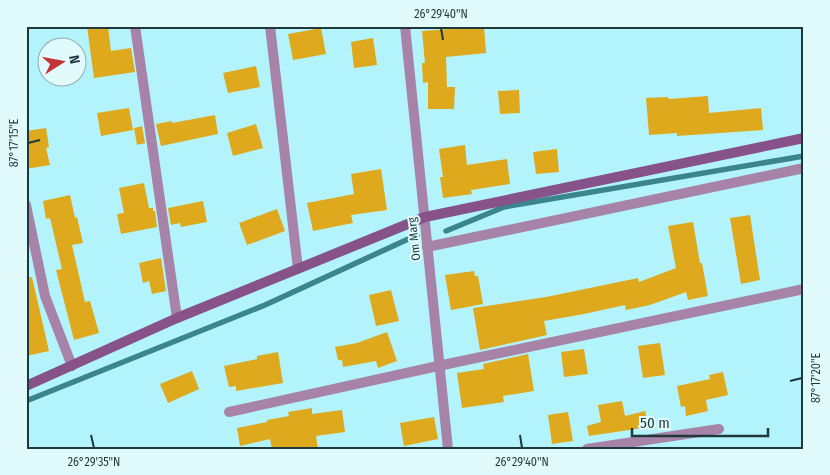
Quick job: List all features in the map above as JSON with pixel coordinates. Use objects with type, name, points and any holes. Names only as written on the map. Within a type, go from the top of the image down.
[{"type":"street","points":[[135,26],[177,318]]},
{"type":"street","points":[[270,26],[298,269]]},
{"type":"street","name":"Om Marg","points":[[404,26],[448,449]]},
{"type":"street","points":[[26,386],[177,318],[424,217],[804,138]]},
{"type":"street","points":[[427,246],[804,168]]},
{"type":"street","points":[[26,205],[45,296],[72,366]]},
{"type":"street","points":[[229,412],[804,289]]},
{"type":"street","points":[[587,449],[719,429]]},
{"type":"building","points":[[87,26],[108,26],[111,51],[131,48],[135,72],[94,78]]},
{"type":"building","points":[[464,26],[484,26],[486,53],[446,57],[447,87],[455,87],[454,109],[428,109],[428,82],[423,83],[422,63],[425,63],[422,31],[464,28]]},
{"type":"building","points":[[321,28],[326,54],[293,60],[288,34]]},
{"type":"building","points":[[373,38],[377,65],[354,68],[351,42]]},
{"type":"building","points":[[256,66],[260,87],[228,93],[223,73]]},
{"type":"building","points":[[519,90],[520,113],[500,114],[498,91]]},
{"type":"building","points":[[708,96],[709,113],[761,108],[763,130],[677,136],[677,133],[649,135],[646,98],[668,97],[669,99]]},
{"type":"building","points":[[129,108],[133,130],[101,136],[97,113]]},
{"type":"building","points":[[215,115],[218,134],[161,146],[156,124]]},
{"type":"building","points":[[256,124],[263,148],[233,156],[227,133]]},
{"type":"building","points":[[142,126],[145,143],[137,145],[134,128]]},
{"type":"building","points":[[46,128],[49,147],[46,148],[50,165],[26,169],[26,131]]},
{"type":"building","points":[[465,145],[467,165],[507,159],[510,184],[471,190],[472,194],[443,198],[440,177],[443,177],[439,149]]},
{"type":"building","points":[[557,149],[559,172],[536,174],[533,152]]},
{"type":"building","points":[[381,169],[387,210],[351,215],[353,223],[313,231],[307,203],[354,194],[351,174]]},
{"type":"building","points":[[144,183],[149,208],[153,208],[153,211],[155,211],[157,227],[121,234],[117,214],[124,213],[119,188]]},
{"type":"building","points":[[70,195],[83,243],[72,245],[85,302],[90,301],[99,333],[74,340],[56,270],[62,269],[50,218],[46,219],[43,201]]},
{"type":"building","points":[[203,201],[207,222],[181,227],[180,223],[171,225],[168,208]]},
{"type":"building","points":[[277,209],[285,231],[247,245],[239,223]]},
{"type":"building","points":[[750,215],[760,280],[741,284],[730,218]]},
{"type":"building","points":[[693,222],[708,296],[688,300],[686,292],[650,305],[626,310],[625,305],[544,321],[547,335],[480,350],[473,308],[546,297],[638,278],[639,282],[676,268],[668,226]]},
{"type":"building","points":[[161,258],[166,291],[152,294],[149,281],[143,283],[139,263]]},
{"type":"building","points":[[474,271],[475,276],[478,276],[483,304],[451,310],[445,275]]},
{"type":"building","points":[[32,277],[49,351],[26,356],[26,278]]},
{"type":"building","points":[[391,290],[399,321],[376,326],[369,295]]},
{"type":"building","points":[[387,332],[397,361],[378,368],[376,361],[343,367],[342,360],[338,360],[335,347],[357,343]]},
{"type":"building","points":[[660,343],[665,375],[643,378],[638,346]]},
{"type":"building","points":[[584,349],[588,374],[564,377],[561,352]]},
{"type":"building","points":[[278,352],[283,383],[236,391],[236,386],[229,387],[224,366],[257,359],[257,356]]},
{"type":"building","points":[[528,354],[534,391],[503,396],[504,402],[462,408],[457,373],[484,369],[483,364]]},
{"type":"building","points":[[192,371],[199,389],[168,403],[160,384]]},
{"type":"building","points":[[723,372],[728,395],[706,400],[708,411],[686,416],[685,406],[681,407],[677,386],[710,379],[709,375]]},
{"type":"building","points":[[622,401],[625,416],[645,411],[649,427],[589,436],[587,426],[601,422],[598,405]]},
{"type":"building","points":[[312,408],[312,414],[342,410],[345,432],[316,436],[318,449],[272,449],[270,439],[240,446],[237,428],[289,416],[288,412]]},
{"type":"building","points":[[568,412],[573,441],[552,444],[548,415]]},
{"type":"building","points":[[434,417],[438,439],[404,446],[400,423]]},
{"type":"waterway","points":[[446,231],[504,207],[804,156]]},
{"type":"waterway","points":[[26,401],[265,305],[417,235]]}]
